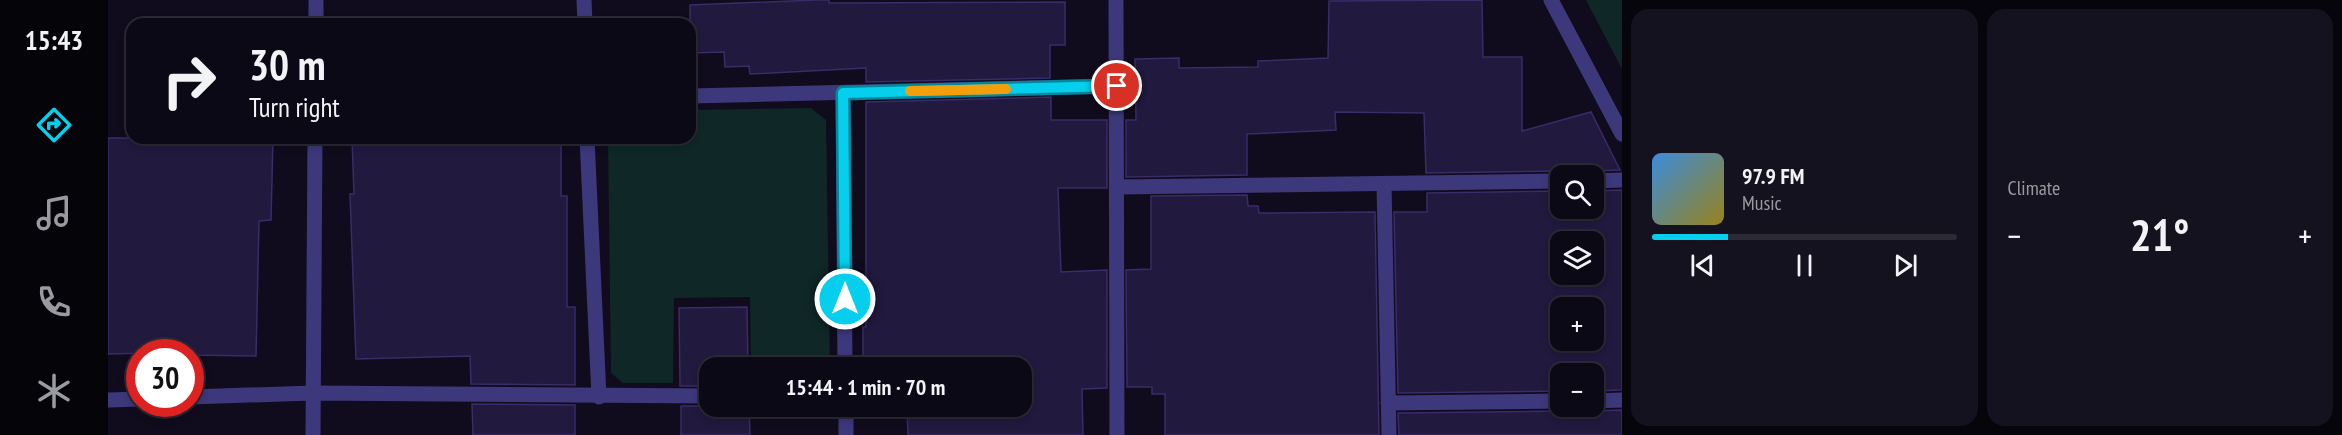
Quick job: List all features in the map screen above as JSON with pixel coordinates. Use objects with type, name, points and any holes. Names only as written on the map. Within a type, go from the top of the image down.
[{"type":"street","points":[[316,0],[316,18]]},
{"type":"street","points":[[584,0],[585,18]]},
{"type":"street","points":[[1116,0],[1117,435]]},
{"type":"street","points":[[1551,0],[1622,134]]},
{"type":"street","points":[[696,96],[1117,86]]},
{"type":"street","points":[[843,93],[845,357]]},
{"type":"street","points":[[313,435],[315,144]]},
{"type":"street","points":[[587,144],[599,397]]},
{"type":"street","points":[[1604,181],[1622,180]]},
{"type":"street","points":[[1117,187],[1550,181]]},
{"type":"street","points":[[1384,184],[1389,435]]},
{"type":"street","points":[[204,397],[313,393],[699,396]]},
{"type":"street","points":[[108,400],[126,399]]},
{"type":"street","points":[[1604,401],[1622,400]]},
{"type":"street","points":[[1388,403],[1550,401]]},
{"type":"street","points":[[846,417],[846,435]]},
{"type":"green space","points":[[1586,0],[1622,0],[1622,69]]},
{"type":"green space","points":[[811,108],[826,120],[830,357],[751,357],[750,297],[674,298],[673,383],[623,383],[611,373],[608,144],[696,144],[696,110]]},
{"type":"building","points":[[816,0],[829,0],[829,3],[1065,2],[1065,45],[1050,45],[1050,78],[866,82],[866,68],[750,74],[749,66],[725,67],[724,52],[696,53],[696,18],[690,18],[690,5]]},
{"type":"building","points":[[1482,0],[1483,57],[1522,57],[1522,131],[1591,112],[1620,170],[1604,171],[1604,165],[1550,165],[1550,171],[1426,173],[1424,113],[1335,112],[1336,130],[1247,134],[1247,175],[1126,177],[1126,120],[1136,120],[1135,59],[1179,58],[1179,68],[1258,67],[1258,61],[1328,58],[1329,1]]},
{"type":"building","points":[[1051,97],[1051,120],[1107,120],[1107,188],[1058,188],[1061,272],[1107,270],[1107,388],[1082,389],[1083,435],[908,435],[907,417],[1032,417],[1032,357],[863,357],[863,327],[866,327],[866,102]]},
{"type":"building","points":[[108,138],[126,138],[126,144],[273,144],[271,220],[259,221],[256,356],[204,355],[204,339],[126,339],[126,354],[108,354]]},
{"type":"building","points":[[352,144],[561,144],[561,196],[567,196],[567,307],[575,307],[575,385],[471,384],[470,356],[356,359],[350,194],[354,194]]},
{"type":"building","points":[[1622,190],[1622,390],[1604,391],[1604,363],[1550,363],[1550,391],[1398,393],[1394,212],[1427,212],[1427,193],[1550,191],[1550,219],[1604,219],[1604,191]]},
{"type":"building","points":[[1247,195],[1248,206],[1258,206],[1259,213],[1375,212],[1379,435],[1165,435],[1165,394],[1152,394],[1152,387],[1127,387],[1126,270],[1151,269],[1151,196]]},
{"type":"building","points":[[747,307],[748,357],[699,357],[699,386],[680,386],[679,308]]},
{"type":"building","points":[[472,404],[575,405],[575,435],[473,435]]},
{"type":"building","points":[[681,406],[699,406],[699,417],[749,417],[750,435],[681,435]]},
{"type":"building","points":[[1622,410],[1622,435],[1399,435],[1398,413],[1550,411],[1550,417],[1604,417],[1604,411]]},
{"type":"slow traffic","points":[[910,91],[1006,89]]},
{"type":"route","points":[[845,299],[843,93],[1117,86]]}]
